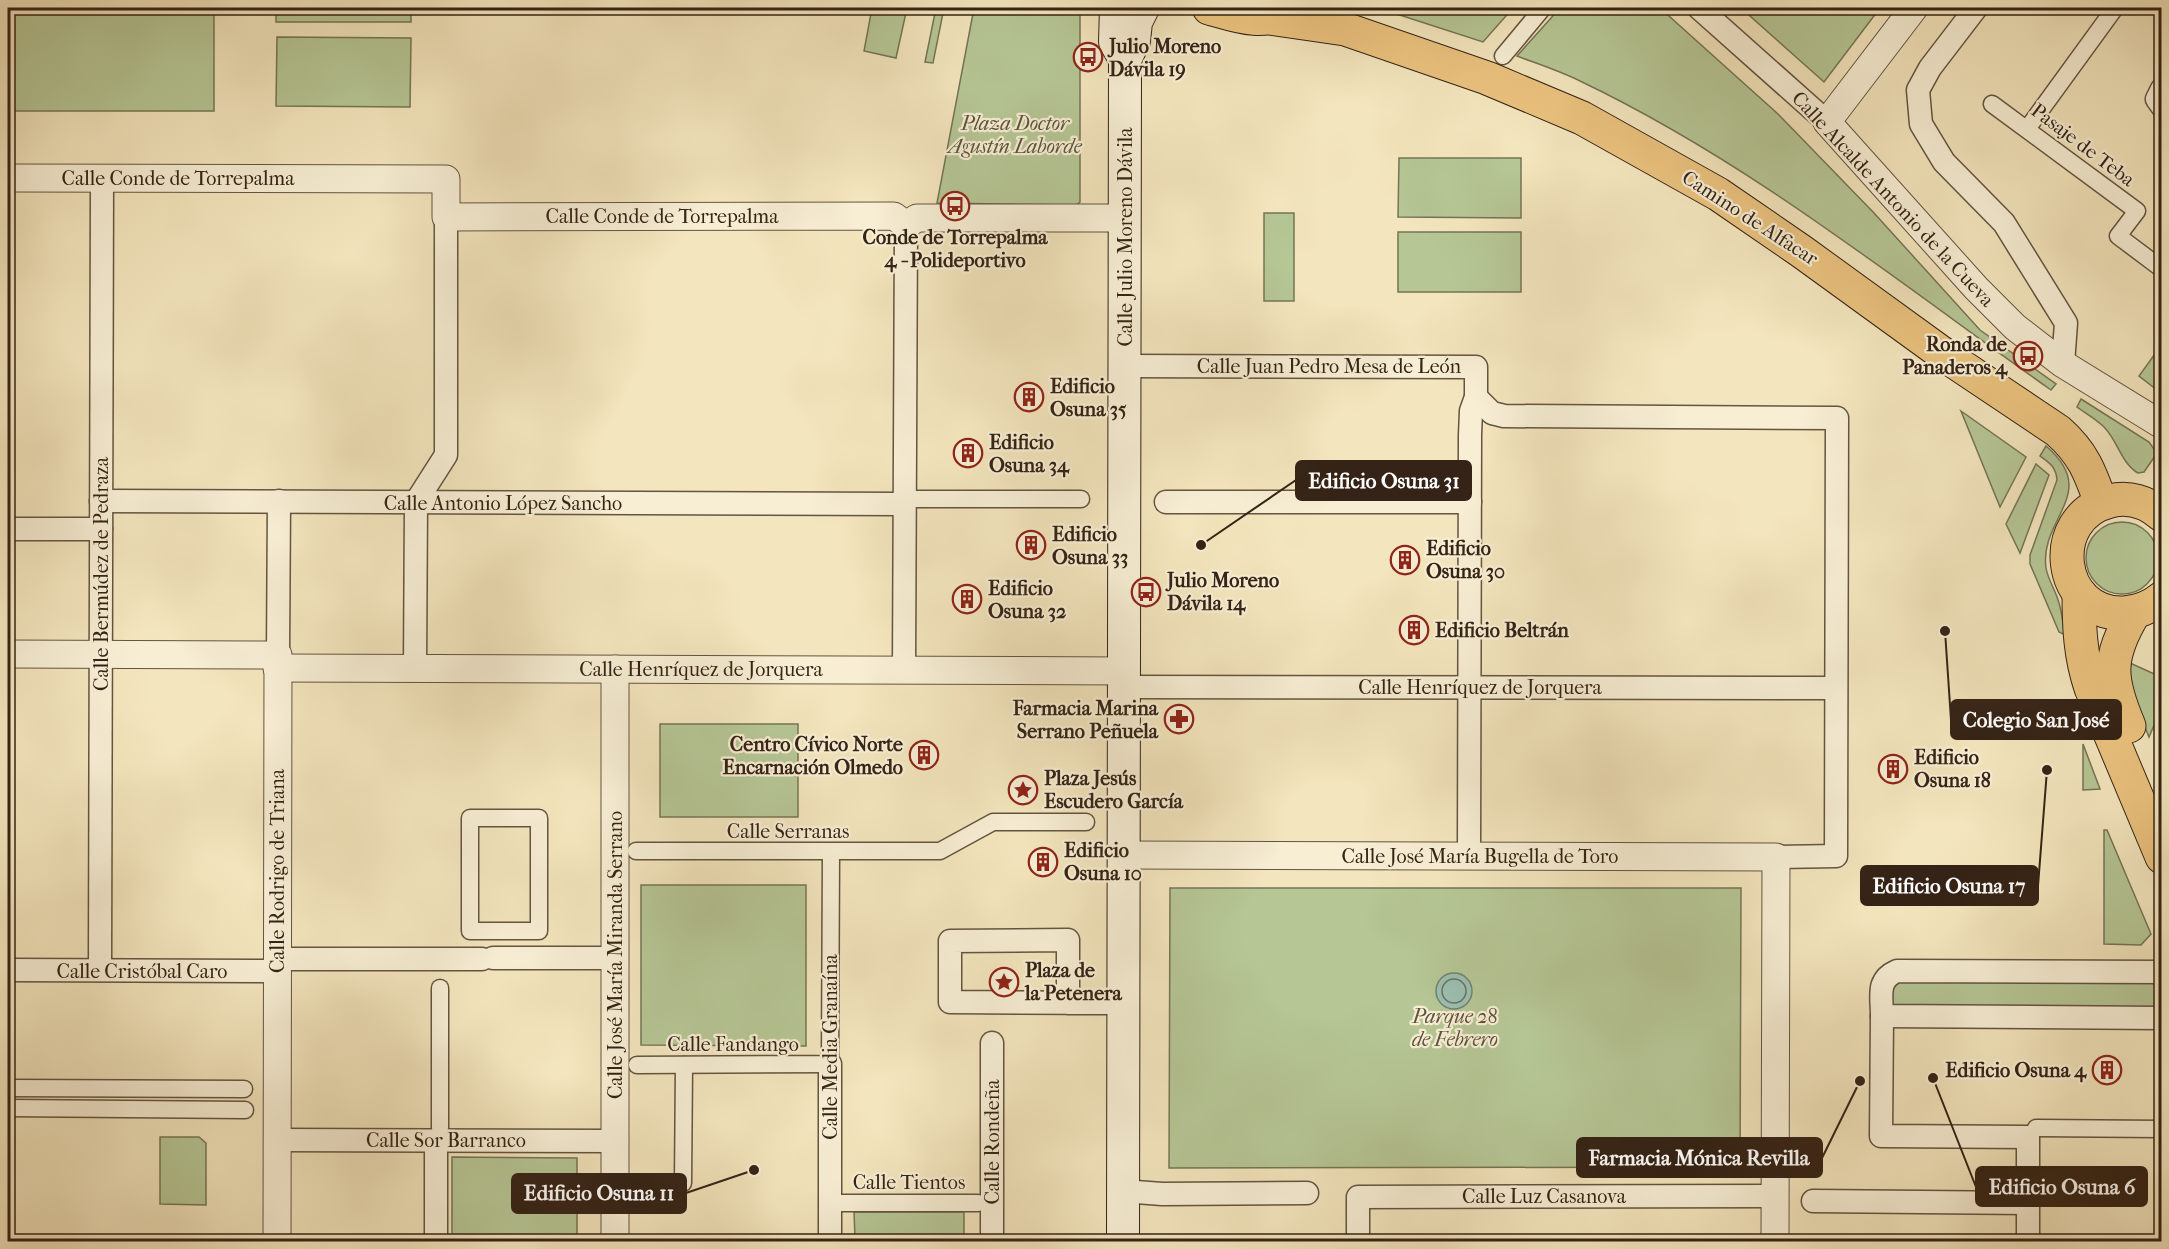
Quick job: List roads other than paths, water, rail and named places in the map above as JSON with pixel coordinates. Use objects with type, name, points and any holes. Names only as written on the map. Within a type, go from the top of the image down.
[{"type":"main road","name":"Calle Julio Moreno Dávila","points":[[1116,8],[1115,42],[1125,60]]},
{"type":"main road","name":"Calle Julio Moreno Dávila","points":[[1123,1242],[1125,60],[1134,41],[1136,22],[1143,8]]},
{"type":"main road","name":"Camino de Alfacar","points":[[1209,8],[1250,18],[1276,13],[1326,17],[1487,78],[1582,118],[1718,194],[1943,354],[2058,431],[2074,445],[2089,467],[2101,503]]},
{"type":"main road","points":[[2148,605],[2117,614],[2092,605],[2079,593],[2069,577],[2066,559],[2070,534],[2079,519],[2101,503],[2116,499],[2129,499],[2159,506]]},
{"type":"main road","points":[[2079,593],[2079,638],[2084,667],[2162,857]]},
{"type":"main road","points":[[2148,605],[2119,641],[2113,666],[2114,685],[2119,702],[2162,802]]},
{"type":"street","points":[[1503,56],[1543,8]]},
{"type":"street","name":"Calle Alcalde Antonio de la Cueva","points":[[1699,8],[1827,122],[1976,288],[2015,327],[2063,364],[2162,425]]},
{"type":"street","points":[[1827,122],[1914,8]]},
{"type":"street","points":[[1976,8],[1930,68],[1918,90],[1921,124],[1944,162],[2004,222],[2066,323],[2063,364]]},
{"type":"street","points":[[2027,129],[2115,8]]},
{"type":"street","name":"Pasaje de Teba","points":[[1992,104],[2137,212],[2118,236],[2162,268]]},
{"type":"street","name":"Calle Conde de Torrepalma","points":[[8,178],[446,179],[446,217],[894,216],[906,225]]},
{"type":"street","name":"Calle Bermúdez de Pedraza","points":[[100,970],[102,178]]},
{"type":"street","points":[[415,668],[416,502],[446,455],[446,217]]},
{"type":"street","points":[[903,670],[909,502],[906,225],[917,218],[1125,218]]},
{"type":"street","name":"Calle Juan Pedro Mesa de León","points":[[1125,366],[1476,367],[1476,397],[1471,411],[1469,856]]},
{"type":"street","points":[[1476,397],[1492,413],[1504,416],[1837,418],[1835,688]]},
{"type":"street","name":"Calle Antonio López Sancho","points":[[101,501],[909,502],[1081,499]]},
{"type":"street","name":"Calle Rodrigo de Triana","points":[[277,1242],[279,501]]},
{"type":"street","points":[[1166,502],[1470,502]]},
{"type":"street","points":[[8,529],[101,529]]},
{"type":"street","name":"Calle Henríquez de Jorquera","points":[[8,654],[101,654],[415,668],[903,670],[1124,679],[1470,687],[1835,688]]},
{"type":"street","name":"Calle José María Miranda Serrano","points":[[615,669],[615,1242]]},
{"type":"street","name":"Calle José María Bugella de Toro","points":[[1124,855],[1836,856],[1838,701],[1835,688]]},
{"type":"street","points":[[470,818],[540,818],[539,931],[470,931],[470,818]]},
{"type":"street","name":"Calle Serranas","points":[[636,851],[940,851],[993,822],[1086,822]]},
{"type":"street","name":"Calle Media Granaína","points":[[830,1242],[831,852]]},
{"type":"street","points":[[1775,1242],[1776,857]]},
{"type":"street","points":[[1068,1003],[1068,940],[950,941],[950,1002],[1068,1003],[1124,1003]]},
{"type":"street","name":"Calle Cristóbal Caro","points":[[8,970],[100,970],[488,958],[615,958]]},
{"type":"street","points":[[2162,972],[1897,971],[1888,975],[1882,984],[1881,1136],[2162,1129]]},
{"type":"street","points":[[436,1242],[440,988]]},
{"type":"street","points":[[1882,1016],[2162,1018]]},
{"type":"street","name":"Calle Rondeña","points":[[992,1043],[992,1242]]},
{"type":"street","name":"Calle Fandango","points":[[637,1065],[830,1064]]},
{"type":"street","points":[[684,1065],[684,1183]]},
{"type":"street","points":[[8,1088],[244,1089]]},
{"type":"street","points":[[8,1108],[244,1110]]},
{"type":"street","points":[[2028,1242],[2032,1132]]},
{"type":"street","name":"Calle Sor Barranco","points":[[277,1140],[438,1134],[615,1141]]},
{"type":"street","points":[[1123,1191],[1162,1194],[1307,1193]]},
{"type":"street","name":"Calle Luz Casanova","points":[[1358,1242],[1358,1197],[1775,1196]]},
{"type":"street","points":[[1812,1201],[2028,1203]]},
{"type":"street","name":"Calle Tientos","points":[[840,1203],[978,1203]]},
{"type":"water","points":[[1454,973],[1467,978],[1472,991],[1467,1004],[1454,1009],[1441,1004],[1436,991],[1441,978]]},
{"type":"place","name":"Julio Moreno Dávila 19","points":[[1088,57]]},
{"type":"place","name":"Conde de Torrepalma 4 - Polideportivo","points":[[955,206]]},
{"type":"place","name":"Ronda de Panaderos 4","points":[[2028,356]]},
{"type":"place","name":"Edificio Osuna 35","points":[[1029,397]]},
{"type":"place","name":"Edificio Osuna 34","points":[[968,453]]},
{"type":"place","name":"Edificio Osuna 33","points":[[1031,545]]},
{"type":"place","name":"Edificio Osuna 31","points":[[1201,545]]},
{"type":"place","name":"Edificio Osuna 30","points":[[1405,560]]},
{"type":"place","name":"Julio Moreno Dávila 14","points":[[1146,592]]},
{"type":"place","name":"Edificio Osuna 32","points":[[967,599]]},
{"type":"place","name":"Edificio Beltrán","points":[[1414,630]]},
{"type":"place","name":"Colegio San José","points":[[1945,631]]},
{"type":"place","name":"Farmacia Marina Serrano Peñuela","points":[[1179,719]]},
{"type":"place","name":"Centro Cívico Norte Encarnación Olmedo","points":[[924,755]]},
{"type":"place","name":"Edificio Osuna 18","points":[[1893,769]]},
{"type":"place","name":"Edificio Osuna 17","points":[[2047,770]]},
{"type":"place","name":"Plaza Jesús Escudero García","points":[[1023,790]]},
{"type":"place","name":"Edificio Osuna 10","points":[[1043,862]]},
{"type":"place","name":"Plaza de la Petenera","points":[[1004,982]]},
{"type":"place","name":"Edificio Osuna 4","points":[[2107,1070]]},
{"type":"place","name":"Edificio Osuna 6","points":[[1933,1078]]},
{"type":"place","name":"Farmacia Mónica Revilla","points":[[1860,1081]]},
{"type":"place","name":"Edificio Osuna 11","points":[[754,1170]]},
{"type":"park label","name":"Plaza Doctor Agustín Laborde","points":[[1015,134]]},
{"type":"park label","name":"Parque 28 de Febrero","points":[[1455,1028]]}]
